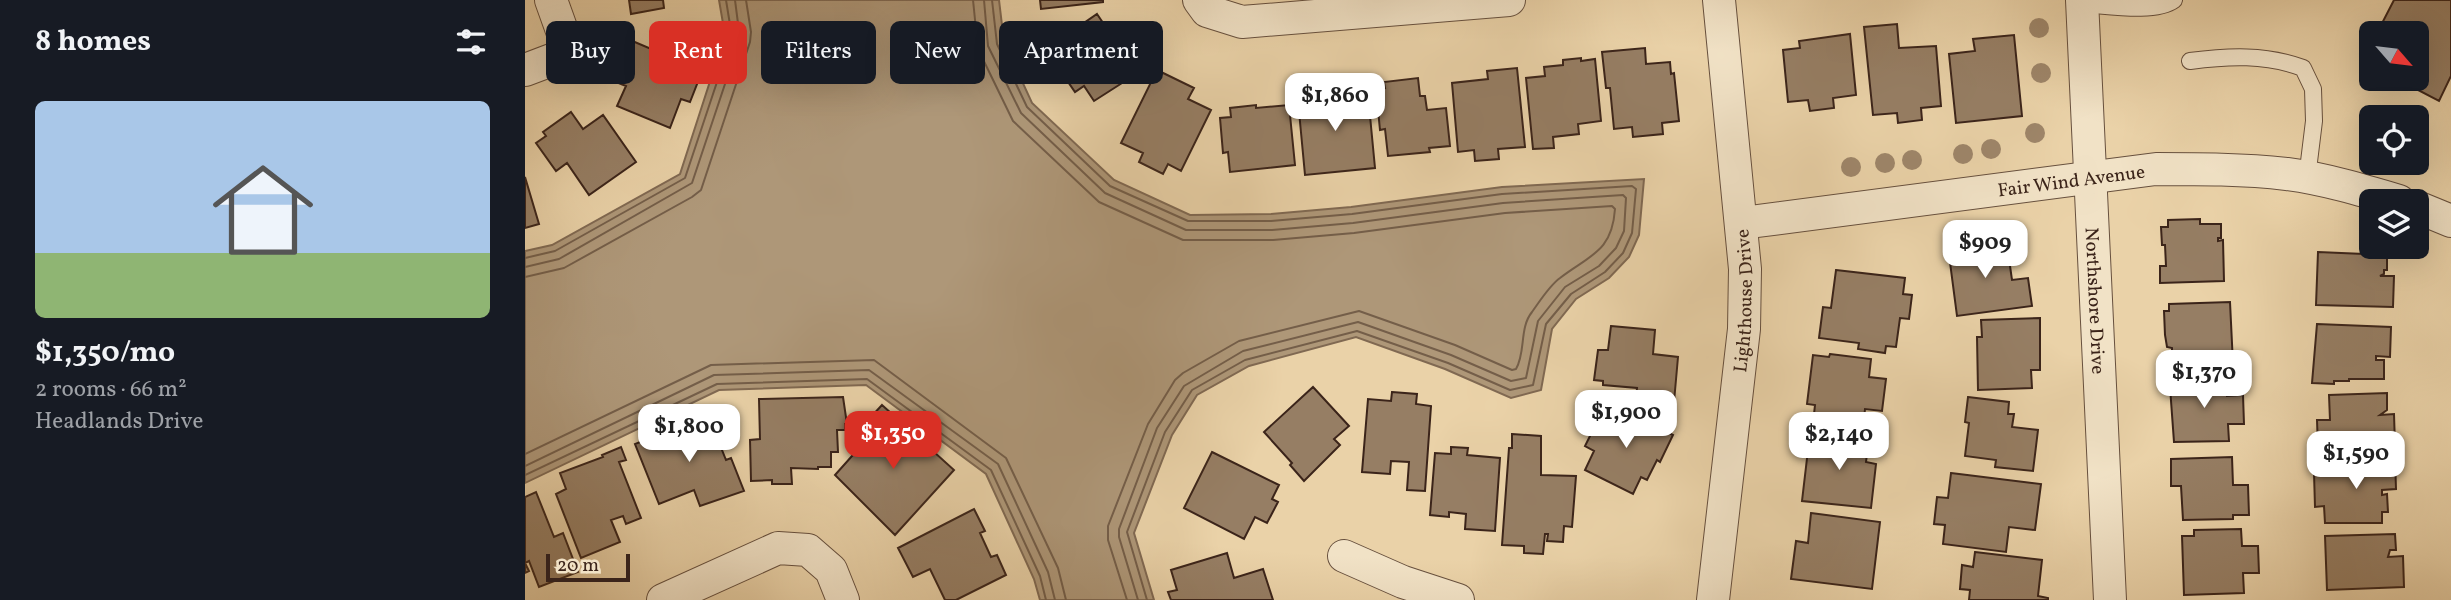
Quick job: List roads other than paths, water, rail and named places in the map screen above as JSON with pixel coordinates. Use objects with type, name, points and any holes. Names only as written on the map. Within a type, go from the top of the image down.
[{"type":"street","points":[[525,69],[570,53],[551,0]]},
{"type":"street","points":[[1203,6],[1242,22],[1509,0]]},
{"type":"street","name":"Lighthouse Drive","points":[[1713,600],[1744,329],[1745,269],[1719,0]]},
{"type":"street","name":"Northshore Drive","points":[[2082,2],[2111,600]]},
{"type":"street","name":"Fair Wind Avenue","points":[[1742,223],[2156,169],[2223,168],[2289,174],[2359,189]]},
{"type":"street","points":[[2429,212],[2451,221]]},
{"type":"street","points":[[663,600],[778,548],[809,550],[831,570],[843,600]]},
{"type":"street","points":[[1344,556],[1403,582],[1458,600]]},
{"type":"lane","points":[[2082,2],[2128,7],[2167,5],[2174,0]]},
{"type":"lane","points":[[2190,61],[2225,56],[2279,59],[2302,68],[2313,89],[2314,121],[2307,178]]},
{"type":"water","points":[[719,0],[999,0],[1002,21],[999,21],[999,84],[1023,84],[1032,103],[1114,180],[1190,215],[1271,214],[1351,207],[1502,187],[1644,179],[1639,235],[1629,257],[1609,278],[1576,299],[1552,329],[1541,390],[1511,398],[1445,369],[1356,337],[1249,366],[1197,395],[1172,435],[1134,533],[1154,600],[1040,600],[1034,579],[986,474],[866,385],[719,390],[525,483],[525,251],[552,245],[680,174],[709,84],[747,84],[747,21],[723,21]]}]
